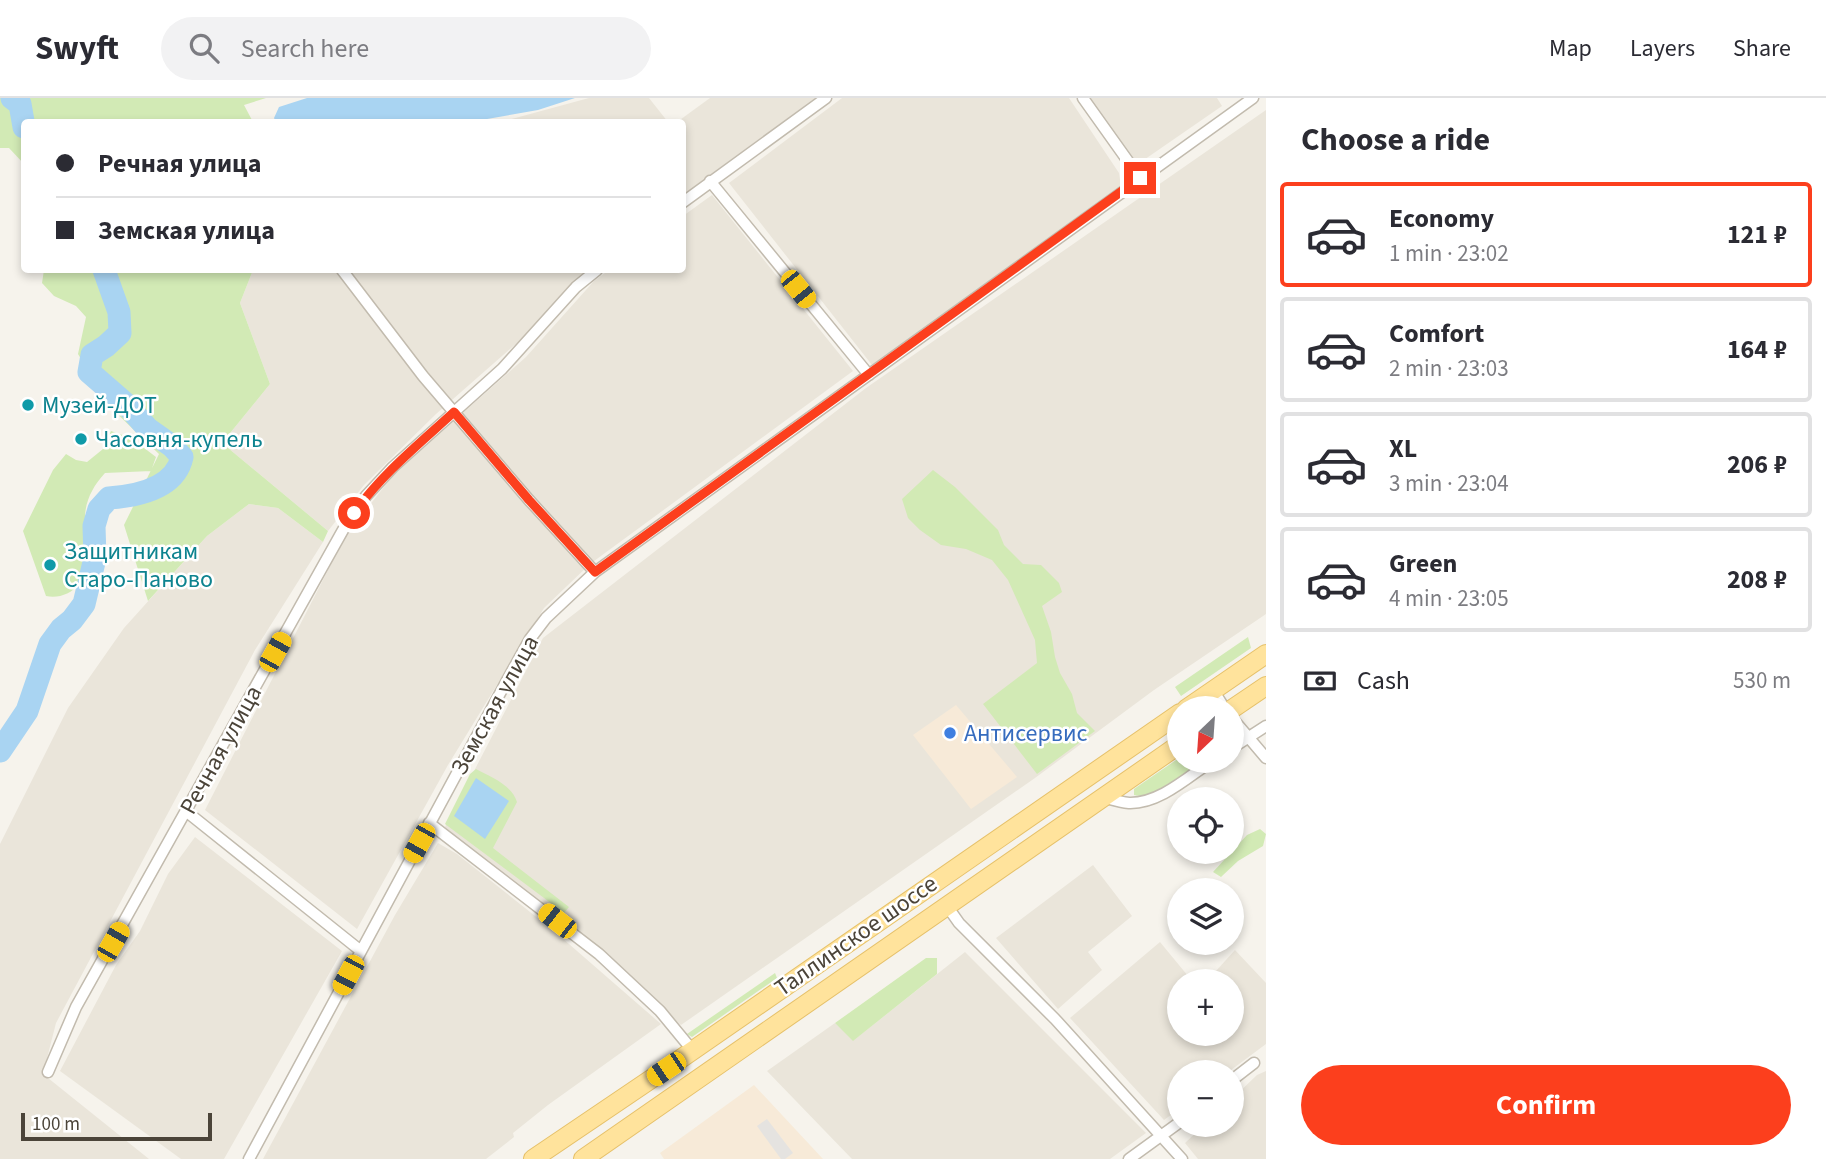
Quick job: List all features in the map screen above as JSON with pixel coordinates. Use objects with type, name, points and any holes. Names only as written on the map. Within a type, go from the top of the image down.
[{"type":"main road","points":[[1204,696],[1266,654]]},
{"type":"main road","points":[[1244,701],[1266,686]]},
{"type":"main road","name":"Таллинское шоссе","points":[[533,1159],[1167,722]]},
{"type":"main road","name":"Таллинское шоссе","points":[[583,1159],[1167,753]]},
{"type":"street","points":[[686,200],[826,98]]},
{"type":"street","points":[[1083,98],[1140,178]]},
{"type":"street","name":"Земская улица","points":[[249,1159],[530,639],[554,610],[595,572],[1253,98]]},
{"type":"street","points":[[710,181],[869,375]]},
{"type":"street","points":[[344,273],[394,340],[454,412],[595,572]]},
{"type":"street","name":"Речная улица","points":[[48,1072],[76,1007],[343,530],[366,496],[393,467],[502,369],[576,287],[593,273]]},
{"type":"street","points":[[1213,690],[1217,696]]},
{"type":"street","points":[[1244,740],[1266,726]]},
{"type":"street","points":[[1244,733],[1266,758]]},
{"type":"street","points":[[1102,797],[1128,803],[1144,802],[1192,774]]},
{"type":"street","points":[[187,812],[361,951]]},
{"type":"street","points":[[429,823],[599,954],[660,1011],[693,1051]]},
{"type":"street","points":[[947,906],[959,923],[1055,1019],[1182,1159]]},
{"type":"street","points":[[1244,1071],[1254,1063]]},
{"type":"street","points":[[1129,1159],[1167,1132]]},
{"type":"shaded area","points":[[589,98],[649,98],[666,119],[512,119]]},
{"type":"shaded area","points":[[710,98],[815,98],[686,193],[686,119],[681,119]]},
{"type":"shaded area","points":[[842,98],[1069,98],[1119,173],[1121,186],[872,365],[729,183]]},
{"type":"shaded area","points":[[1091,98],[1217,98],[1222,106],[1138,164]]},
{"type":"shaded area","points":[[1266,110],[1266,614],[1154,690],[1035,778],[681,1025],[445,827],[543,638],[866,388]]},
{"type":"shaded area","points":[[712,195],[853,371],[590,564],[544,608],[448,765],[357,929],[205,810],[346,535],[395,473],[526,357],[594,281],[605,273],[686,273],[686,214]]},
{"type":"shaded area","points":[[252,273],[584,273],[568,287],[534,328],[436,414],[364,485],[328,531],[222,443],[270,384],[240,303]]},
{"type":"shaded area","points":[[249,504],[278,508],[323,542],[255,650],[56,1023],[43,1074],[149,1159],[0,1159],[0,844],[68,708],[124,628],[207,536]]},
{"type":"shaded area","points":[[956,705],[1017,777],[971,809],[913,735]]},
{"type":"shaded area","points":[[195,837],[342,951],[224,1159],[181,1159],[60,1071],[116,965],[140,931],[168,874]]},
{"type":"shaded area","points":[[438,843],[457,854],[554,931],[661,1024],[548,1105],[486,1159],[263,1159],[395,915]]},
{"type":"shaded area","points":[[1093,865],[1132,916],[1088,952],[1102,970],[1058,1009],[996,938]]},
{"type":"shaded area","points":[[1160,942],[1167,950],[1167,955],[1171,955],[1182,969],[1167,969],[1167,1046],[1244,1046],[1244,969],[1218,969],[1230,955],[1240,955],[1266,983],[1266,1044],[1244,1060],[1167,1060],[1167,1118],[1164,1120],[1070,1018]]},
{"type":"shaded area","points":[[965,952],[1146,1133],[1110,1159],[852,1159],[767,1071],[835,1023],[854,1040]]},
{"type":"shaded area","points":[[1266,1071],[1266,1159],[1198,1159],[1185,1143],[1191,1137],[1244,1137],[1244,1087],[1257,1075]]},
{"type":"shaded area","points":[[754,1085],[823,1159],[664,1159],[660,1153]]},
{"type":"shaded area","points":[[767,1119],[793,1153],[785,1159],[781,1159],[757,1126]]},
{"type":"green space","points":[[0,98],[266,98],[244,105],[251,119],[21,119],[21,161],[9,148],[0,148]]},
{"type":"green space","points":[[44,273],[252,273],[240,303],[270,384],[222,443],[328,531],[323,542],[278,508],[249,504],[207,536],[148,601],[124,525],[159,454],[110,407],[78,354],[86,317],[76,306],[54,296],[42,283]]},
{"type":"green space","points":[[111,431],[131,438],[156,457],[151,471],[105,473],[100,478],[90,496],[85,515],[90,554],[87,572],[71,592],[55,597],[46,596],[23,531],[53,470],[66,454],[87,462],[103,449]]},
{"type":"green space","points":[[933,470],[955,487],[998,530],[1004,545],[1023,564],[1041,565],[1059,583],[1062,592],[1042,606],[1060,673],[1072,694],[1077,713],[1095,731],[1037,774],[983,704],[1037,663],[1035,640],[1008,580],[992,560],[966,549],[941,545],[908,518],[902,499]]},
{"type":"green space","points":[[1248,637],[1251,648],[1181,696],[1175,687]]},
{"type":"green space","points":[[1167,766],[1167,774],[1184,774],[1149,794],[1134,795],[1134,789]]},
{"type":"green space","points":[[476,769],[506,786],[517,802],[493,848],[569,907],[564,913],[445,824],[470,774]]},
{"type":"green space","points":[[1260,829],[1266,834],[1263,846],[1244,857],[1244,838]]},
{"type":"green space","points":[[1220,864],[1235,864],[1221,877],[1213,872]]},
{"type":"green space","points":[[926,958],[937,958],[937,974],[853,1041],[835,1023]]},
{"type":"green space","points":[[775,973],[777,978],[692,1037],[687,1034]]},
{"type":"water","points":[[307,98],[575,98],[538,110],[487,119],[274,119],[279,107]]},
{"type":"water","points":[[476,778],[509,801],[485,839],[454,816]]},
{"type":"waterway","points":[[12,98],[20,104],[23,119]]},
{"type":"waterway","points":[[0,751],[27,711],[50,644],[84,604],[95,558],[94,526],[99,509],[109,498],[143,493],[163,484],[172,477],[182,457],[172,446],[148,429],[127,405],[89,372],[92,355],[120,333],[119,312],[105,273]]},
{"type":"place","name":"Музей-ДОТ","points":[[28,405]]},
{"type":"place","name":"Часовня-купель","points":[[81,439]]},
{"type":"place","name":"Защитникам Старо-Паново","points":[[50,565]]},
{"type":"place","name":"Антисервис","points":[[950,733]]},
{"type":"route","points":[[354,513],[393,467],[454,412],[595,572],[1140,178]]}]
